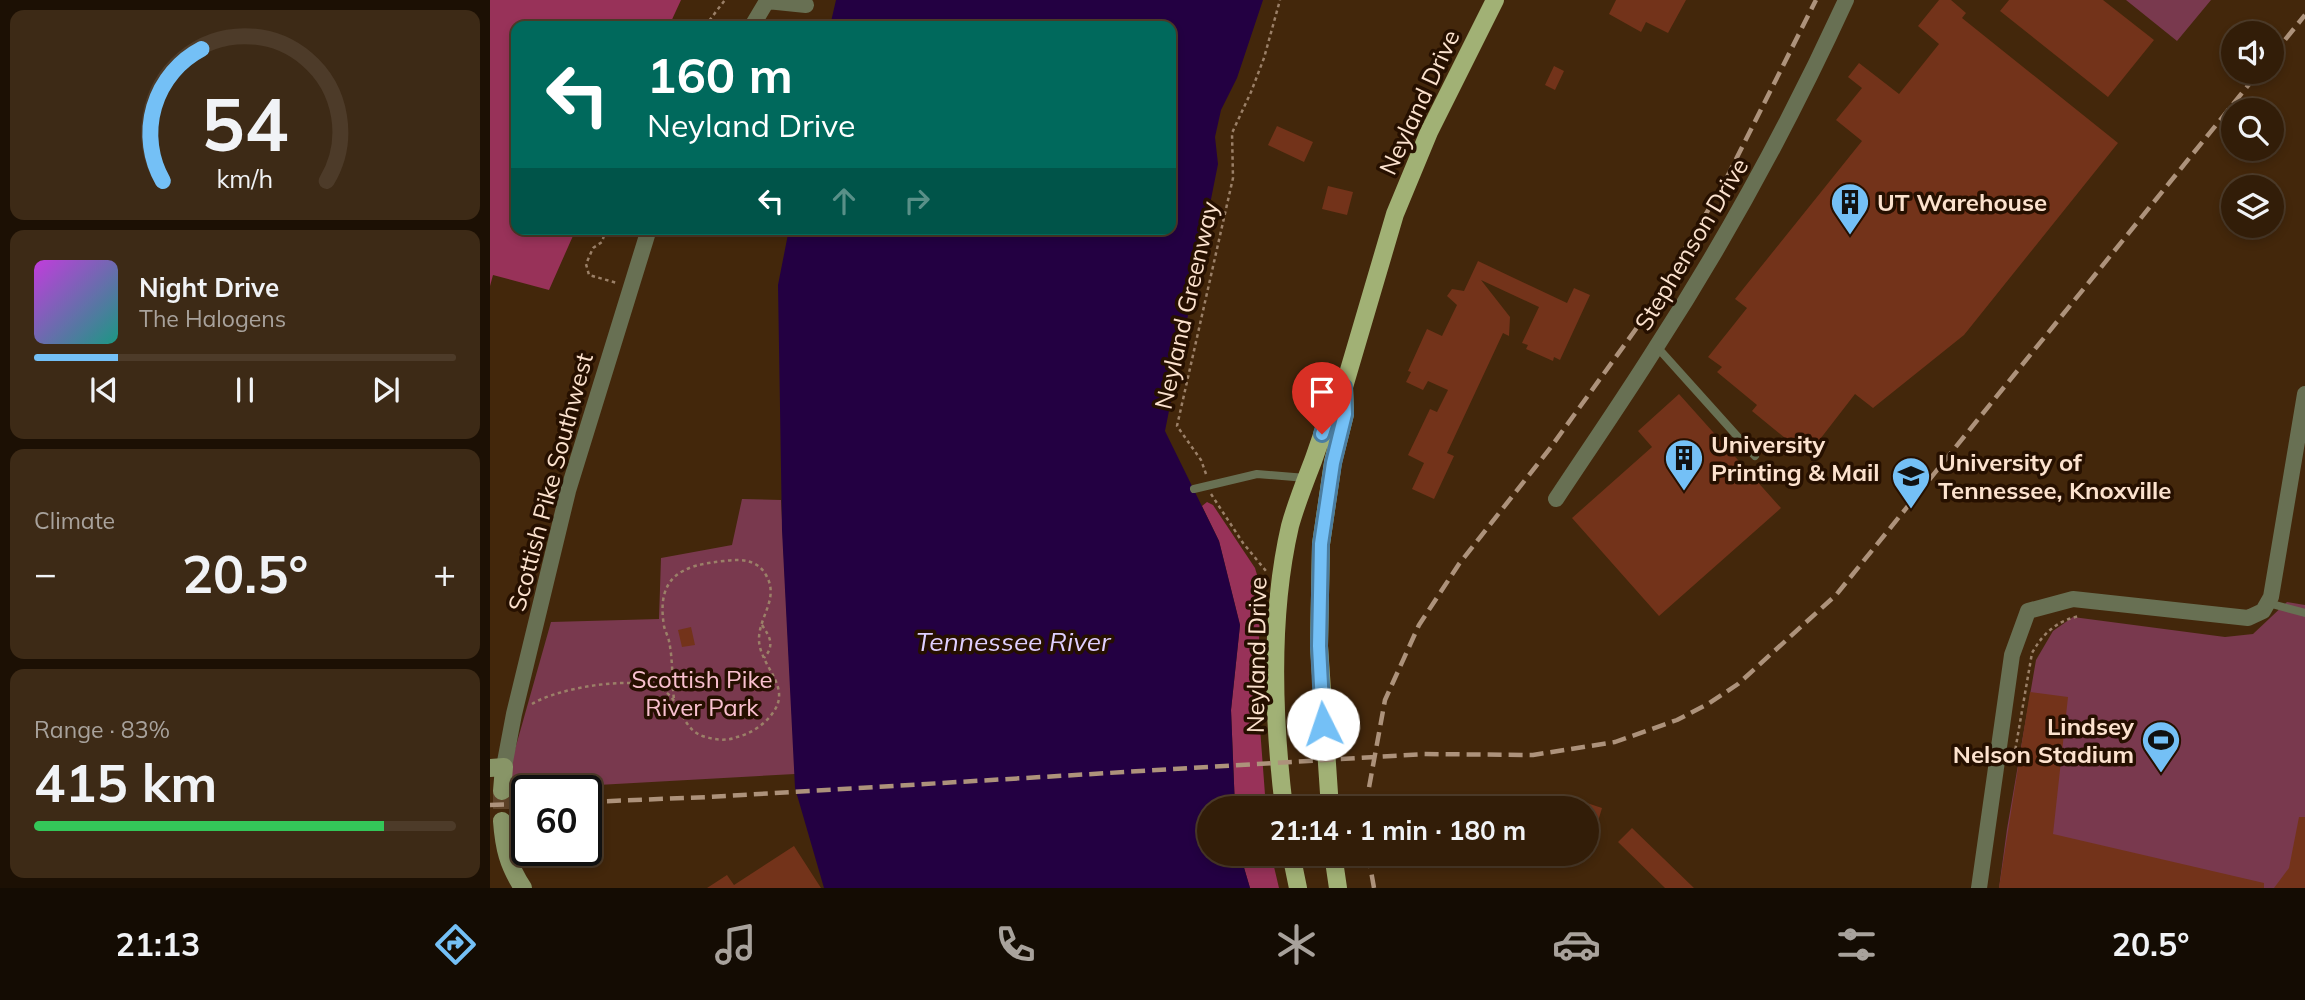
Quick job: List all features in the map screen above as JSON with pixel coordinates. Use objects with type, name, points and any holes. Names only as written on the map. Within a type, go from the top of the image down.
[{"type":"main road","name":"Neyland Drive","points":[[1283,796],[1276,691],[1277,620],[1291,523],[1330,409],[1344,387],[1395,214],[1429,132],[1495,0]]},
{"type":"main road","name":"Neyland Drive","points":[[1328,796],[1319,646],[1321,544],[1333,463],[1345,414],[1344,387]]},
{"type":"main road","points":[[1293,866],[1298,888]]},
{"type":"main road","points":[[1335,866],[1338,888]]},
{"type":"street","name":"Stephenson Drive","points":[[1556,499],[1657,347],[1750,191],[1846,0]]},
{"type":"street","points":[[755,21],[767,1],[806,5]]},
{"type":"street","name":"Scottish Pike Southwest","points":[[502,791],[497,768],[568,491],[647,235]]},
{"type":"street","points":[[1979,888],[2012,655],[2028,611],[2073,599],[2248,618],[2263,611],[2274,584],[2305,394]]},
{"type":"street","points":[[502,821],[505,850],[523,888]]},
{"type":"lane","points":[[1657,347],[1755,456]]},
{"type":"lane","points":[[1194,489],[1257,474],[1307,478]]},
{"type":"lane","points":[[2268,603],[2305,613]]},
{"type":"path","points":[[709,21],[725,0]]},
{"type":"path","name":"Neyland Greenway","points":[[1268,573],[1212,496],[1201,460],[1177,426],[1233,178],[1232,133],[1265,58],[1280,0]]},
{"type":"path","points":[[605,235],[603,242],[593,248],[586,264],[589,275],[631,286]]},
{"type":"path","points":[[739,559],[756,563],[771,586],[771,600],[762,625],[759,638],[764,658],[780,693],[779,706],[767,720],[736,738],[717,740],[697,735],[687,727],[674,700],[669,642],[664,626],[664,589],[673,577],[686,569],[739,559]]},
{"type":"path","points":[[2013,766],[2032,653],[2049,629],[2065,619],[2087,615]]},
{"type":"path","points":[[762,625],[771,638],[771,648],[764,658]]},
{"type":"path","points":[[669,642],[676,639]]},
{"type":"path","points":[[513,714],[551,694],[583,687],[620,684],[652,686],[663,690],[674,700]]},
{"type":"green space","points":[[2126,0],[2211,0],[2177,41]]},
{"type":"green space","name":"Scottish Pike River Park","points":[[742,499],[781,500],[795,774],[602,785],[602,775],[511,775],[511,790],[508,790],[510,767],[551,622],[659,619],[661,558],[732,545]]},
{"type":"green space","name":"Lindsey Nelson Stadium","points":[[2287,602],[2305,605],[2305,888],[1999,888],[2036,660],[2053,631],[2073,617],[2225,637],[2253,634]]},
{"type":"shaded area","points":[[490,0],[681,0],[671,21],[511,21],[511,235],[573,235],[549,290],[493,275],[490,286]]},
{"type":"shaded area","points":[[1207,502],[1213,505],[1255,568],[1260,585],[1258,701],[1265,796],[1235,796],[1231,710],[1240,625],[1219,541],[1202,506]]},
{"type":"shaded area","points":[[1244,866],[1274,866],[1279,888],[1250,888]]},
{"type":"water","name":"Tennessee River","points":[[836,0],[1263,0],[1237,78],[1221,110],[1215,137],[1218,164],[1165,431],[1219,541],[1240,625],[1231,710],[1235,796],[1197,796],[1197,866],[1244,866],[1250,888],[824,888],[795,788],[782,530],[778,285],[788,235],[1176,235],[1176,21],[831,21]]},
{"type":"building","points":[[1616,0],[1686,0],[1668,33],[1646,22],[1641,32],[1609,14]]},
{"type":"building","points":[[1939,0],[1951,0],[1966,13],[1962,18],[2118,143],[1964,335],[1873,408],[1855,394],[1807,456],[1752,411],[1757,405],[1717,372],[1722,367],[1708,357],[1747,308],[1735,299],[1862,141],[1836,120],[1862,88],[1848,77],[1859,63],[1899,94],[1939,44],[1918,26]]},
{"type":"building","points":[[2009,0],[2103,0],[2154,40],[2108,97],[2000,11]]},
{"type":"building","points":[[1554,66],[1564,71],[1555,90],[1545,85]]},
{"type":"building","points":[[1277,126],[1313,142],[1304,162],[1268,145]]},
{"type":"building","points":[[1328,186],[1353,192],[1347,215],[1322,209]]},
{"type":"building","points":[[1478,261],[1567,303],[1574,288],[1590,295],[1560,360],[1554,357],[1553,361],[1526,349],[1528,345],[1522,343],[1539,307],[1481,280],[1510,317],[1509,336],[1503,333],[1447,453],[1454,456],[1434,499],[1412,489],[1424,463],[1408,455],[1430,409],[1437,412],[1448,390],[1428,381],[1423,390],[1406,382],[1411,372],[1408,371],[1427,329],[1442,336],[1457,305],[1447,296],[1452,289],[1464,291]]},
{"type":"building","name":"University Printing & Mail","points":[[1679,394],[1781,508],[1659,616],[1572,518],[1652,447],[1638,431]]},
{"type":"building","points":[[691,627],[695,645],[682,647],[678,630]]},
{"type":"building","points":[[2030,692],[2068,697],[2053,834],[2264,883],[2264,888],[1999,888]]},
{"type":"building","points":[[2299,817],[2305,817],[2305,888],[2274,888],[2289,868]]},
{"type":"building","points":[[1632,828],[1694,888],[1665,888],[1618,842]]},
{"type":"building","points":[[794,846],[821,888],[707,888],[727,875],[734,885]]},
{"type":"tunnel","points":[[502,791],[502,821]]},
{"type":"railway","points":[[1368,796],[1385,700],[1419,625],[1459,564],[1551,447],[1641,322],[1722,187],[1816,0]]},
{"type":"railway","points":[[2284,41],[2305,15]]},
{"type":"railway","points":[[602,801],[1424,754],[1533,755],[1615,742],[1677,720],[1738,684],[1836,595],[2249,84]]},
{"type":"railway","points":[[490,805],[511,804]]},
{"type":"railway","points":[[1370,866],[1374,888]]},
{"type":"place","name":"UT Warehouse","points":[[1850,236]]},
{"type":"place","name":"University Printing & Mail","points":[[1684,492]]},
{"type":"place","name":"University of Tennessee, Knoxville","points":[[1911,510]]},
{"type":"place","name":"Lindsey Nelson Stadium","points":[[2161,774]]},
{"type":"route","points":[[1322,434],[1330,409],[1344,387],[1345,414],[1327,495],[1321,544],[1319,646],[1323,724]]}]
